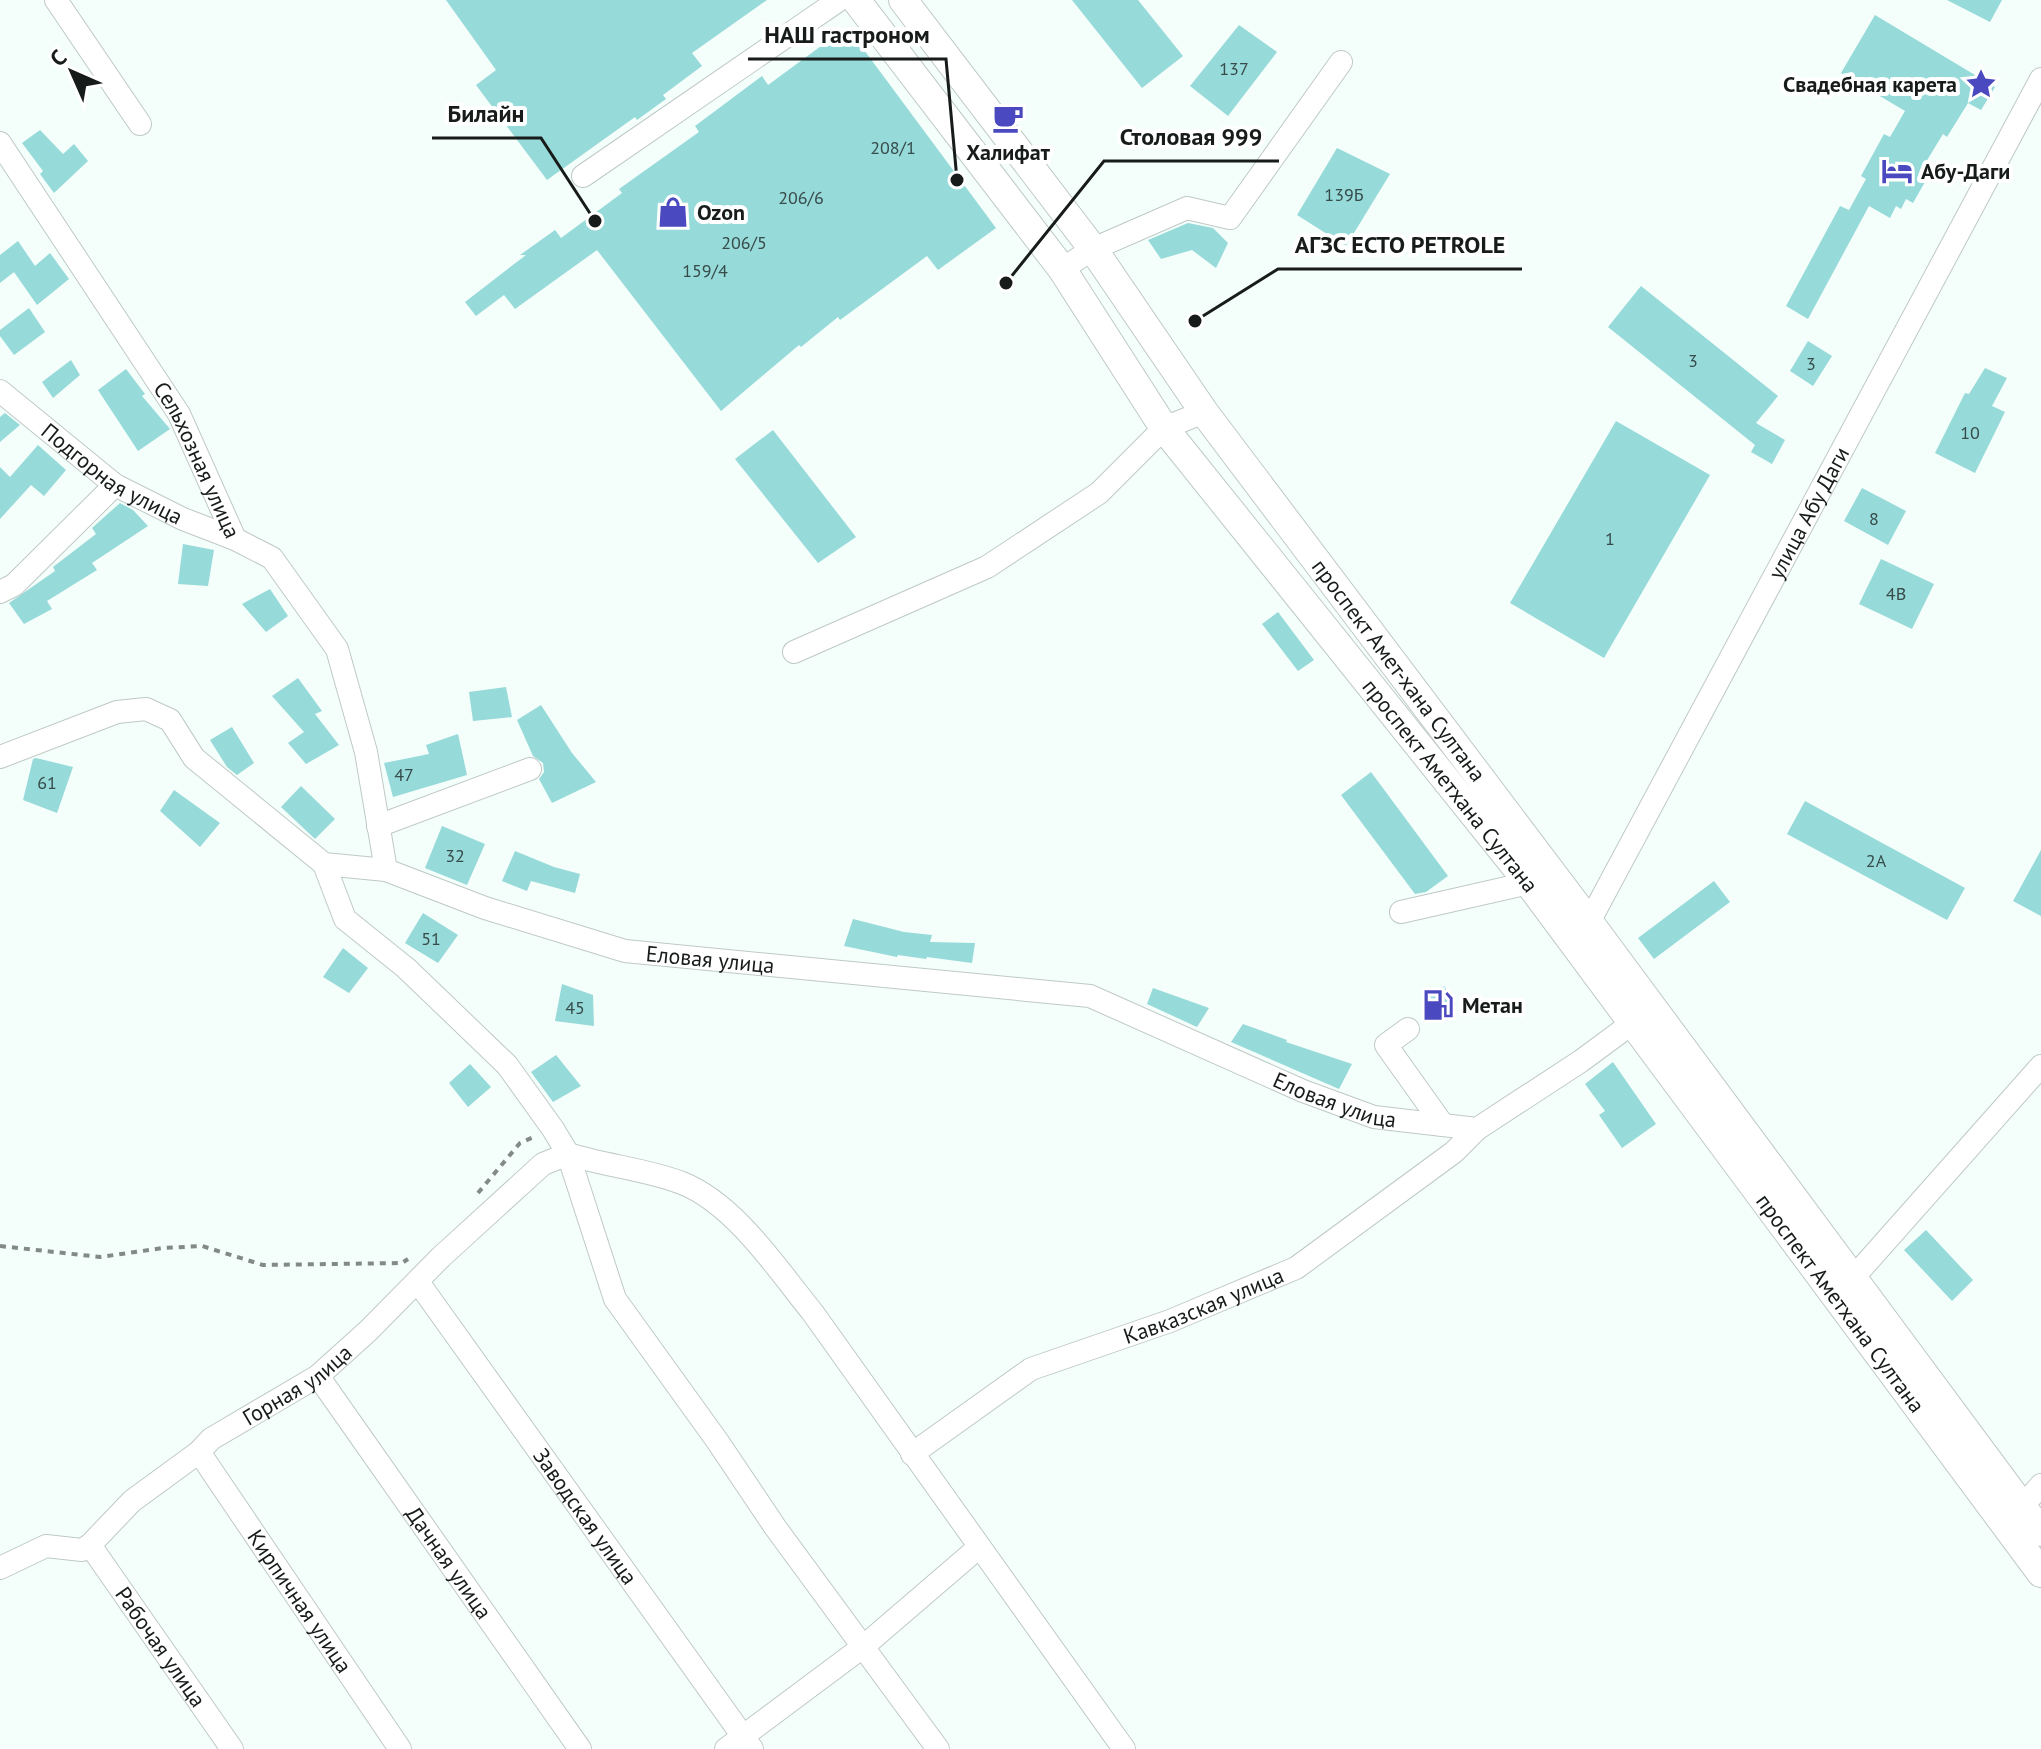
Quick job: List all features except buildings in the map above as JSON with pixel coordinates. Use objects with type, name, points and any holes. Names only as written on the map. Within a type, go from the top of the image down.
[{"type":"main road","name":"проспект Аметхана Султана","points":[[856,0],[1062,269],[1164,428],[1528,882],[1576,926]]},
{"type":"main road","name":"проспект Амет-хана Султана","points":[[903,0],[1093,249],[1204,412],[1556,878],[1576,926],[1840,1282],[2010,1510],[2041,1532]]},
{"type":"main road","points":[[2010,1510],[2041,1573]]},
{"type":"street","points":[[56,0],[140,124]]},
{"type":"street","points":[[583,176],[839,0]]},
{"type":"street","points":[[1062,269],[1093,249],[1187,208],[1230,218],[1341,62]]},
{"type":"street","name":"улица Абу Даги","points":[[1576,926],[2041,79]]},
{"type":"street","name":"Сельхозная улица","points":[[0,143],[179,414],[235,539],[272,558],[337,649],[366,752],[386,870]]},
{"type":"street","name":"Подгорная улица","points":[[0,391],[115,485],[183,519],[235,539]]},
{"type":"street","points":[[794,652],[987,567],[1099,493],[1164,428],[1204,412]]},
{"type":"street","points":[[0,592],[14,585],[115,485]]},
{"type":"street","points":[[0,757],[117,712],[146,709],[170,720],[194,758],[324,864],[345,919],[406,968],[507,1065],[553,1129],[568,1154],[615,1299],[775,1527],[938,1749]]},
{"type":"street","points":[[378,826],[530,769]]},
{"type":"street","name":"Еловая улица","points":[[324,864],[386,870],[485,908],[625,951],[1090,996],[1303,1091],[1374,1117],[1477,1129]]},
{"type":"street","points":[[1401,912],[1556,878]]},
{"type":"street","name":"Кавказская улица","points":[[912,1454],[1031,1369],[1170,1321],[1296,1268],[1454,1152],[1477,1129],[1581,1061],[1643,1015]]},
{"type":"street","points":[[1408,1029],[1386,1045],[1443,1125]]},
{"type":"street","points":[[1840,1282],[2041,1066]]},
{"type":"street","points":[[568,1154],[684,1184],[721,1207],[813,1313],[1124,1749]]},
{"type":"street","name":"Горная улица","points":[[90,1545],[132,1501],[199,1452],[211,1439],[318,1376],[543,1164],[568,1154]]},
{"type":"street","name":"Заводская улица","points":[[418,1282],[741,1745]]},
{"type":"street","name":"Дачная улица","points":[[318,1376],[580,1749]]},
{"type":"street","name":"Кирпичная улица","points":[[199,1452],[400,1749]]},
{"type":"street","points":[[2010,1510],[2041,1485]]},
{"type":"street","points":[[0,1568],[46,1546],[82,1550],[90,1545]]},
{"type":"street","name":"Рабочая улица","points":[[90,1545],[232,1749]]},
{"type":"street","points":[[741,1745],[864,1646],[978,1548]]},
{"type":"path","points":[[474,1197],[520,1143],[553,1129]]},
{"type":"path","points":[[0,1246],[100,1257],[202,1246],[263,1265],[402,1263],[412,1256]]},
{"type":"place","name":"Свадебная карета","points":[[1981,84]]},
{"type":"place","name":"Халифат","points":[[1008,118]]},
{"type":"place","name":"Абу-Даги","points":[[1897,171]]},
{"type":"place","name":"НАШ гастроном","points":[[957,180]]},
{"type":"place","name":"Ozon","points":[[673,212]]},
{"type":"place","name":"Билайн","points":[[595,221]]},
{"type":"place","name":"Столовая 999","points":[[1006,283]]},
{"type":"place","name":"АГЗС ECTO PETROLE","points":[[1195,321]]},
{"type":"place","name":"Метан","points":[[1438,1005]]}]
